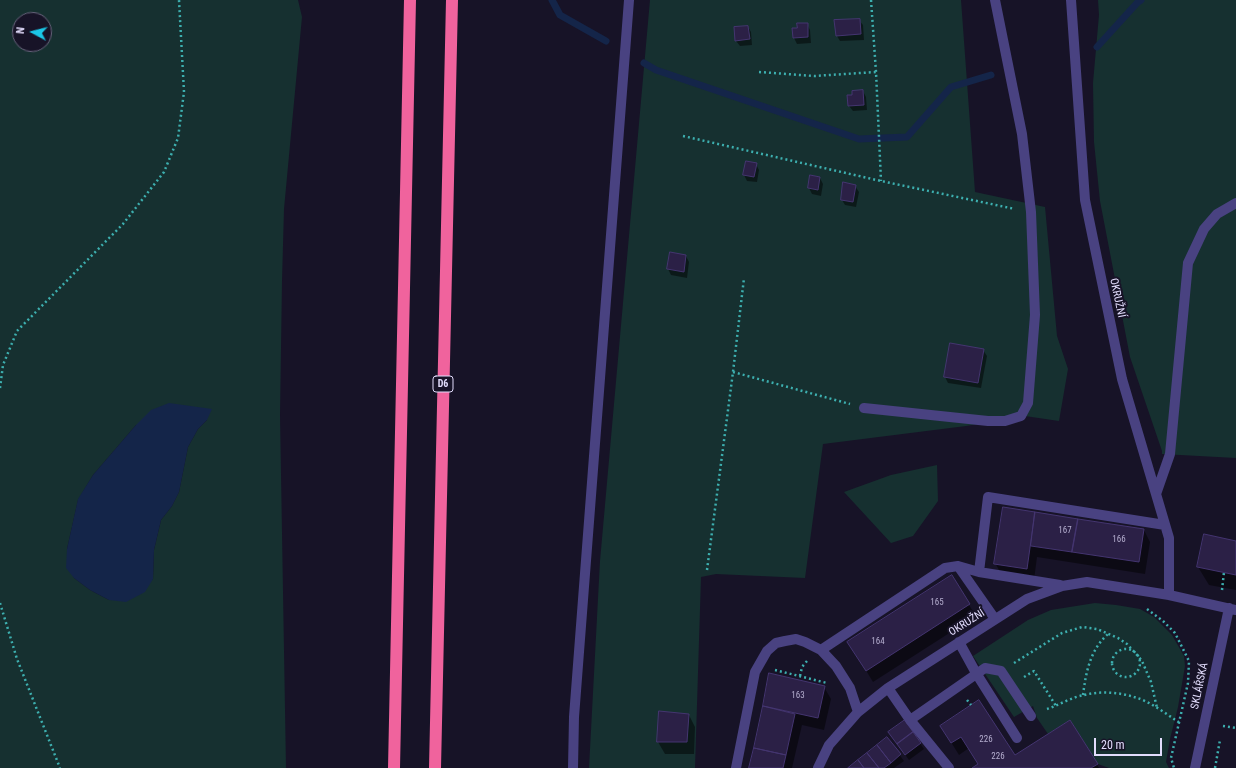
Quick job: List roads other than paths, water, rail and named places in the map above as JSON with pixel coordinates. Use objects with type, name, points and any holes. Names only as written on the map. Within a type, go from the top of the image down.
[{"type":"highway","points":[[394,768],[410,0]]},
{"type":"highway","name":"D6","points":[[435,768],[452,0]]},
{"type":"street","points":[[573,768],[574,718],[629,0]]},
{"type":"street","points":[[864,408],[988,421],[1005,421],[1021,416],[1028,403],[1035,315],[1031,212],[1022,134],[996,0]]},
{"type":"street","name":"OKRUŽNÍ","points":[[1071,0],[1085,200],[1122,379],[1169,538],[1169,595]]},
{"type":"street","points":[[1156,494],[1170,454],[1188,263],[1204,229],[1217,214],[1236,203]]},
{"type":"street","points":[[979,572],[988,497],[1165,525]]},
{"type":"street","points":[[958,566],[996,619]]},
{"type":"street","points":[[821,650],[946,568],[958,566],[979,572],[1062,586]]},
{"type":"street","name":"OKRUŽNÍ","points":[[818,768],[829,745],[858,712],[888,688],[1027,599],[1062,586],[1087,582],[1169,595],[1233,609]]},
{"type":"street","name":"SKLÁŘSKÁ","points":[[1195,768],[1233,609]]},
{"type":"street","points":[[736,768],[755,672],[767,651],[776,643],[796,639],[821,650],[836,666],[850,688],[858,712]]},
{"type":"street","points":[[959,642],[976,673],[1017,738]]},
{"type":"street","points":[[910,720],[985,668],[1001,671],[1031,716]]},
{"type":"street","points":[[888,688],[910,720],[949,768]]},
{"type":"water","points":[[169,403],[212,409],[207,420],[198,429],[188,447],[179,492],[172,506],[161,520],[154,550],[153,579],[145,592],[126,602],[109,600],[90,590],[74,578],[66,568],[67,549],[78,499],[93,475],[136,425],[151,410]]},
{"type":"waterway","points":[[552,0],[560,15],[606,41]]},
{"type":"waterway","points":[[1097,47],[1141,0]]},
{"type":"waterway","points":[[644,63],[656,70],[859,139],[907,137],[951,87],[991,75]]}]
